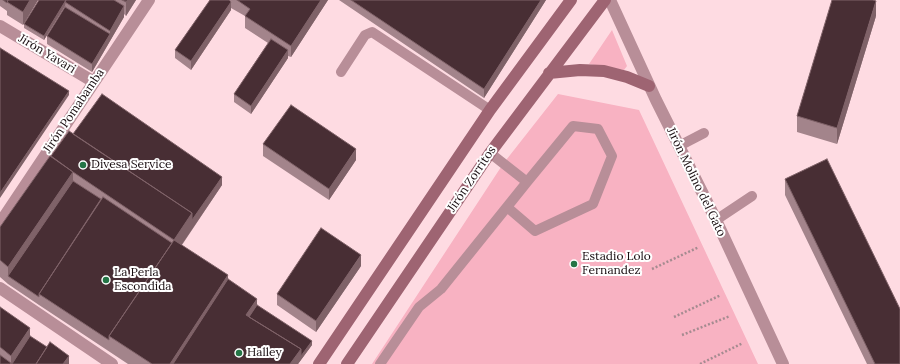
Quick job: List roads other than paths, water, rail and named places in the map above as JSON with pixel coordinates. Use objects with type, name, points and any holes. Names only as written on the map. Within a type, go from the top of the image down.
[{"type":"main road","name":"Jirón Zorritos","points":[[319,364],[490,110],[571,0]]},
{"type":"main road","name":"Jirón Zorritos","points":[[347,364],[490,153],[605,0]]},
{"type":"main road","points":[[549,73],[580,70],[604,71],[627,77],[649,86]]},
{"type":"street","name":"Jirón Pomabamba","points":[[0,223],[149,0]]},
{"type":"street","name":"Jirón Molino del Gato","points":[[610,0],[649,86],[716,220],[783,364]]},
{"type":"street","name":"Jirón Yavari","points":[[0,26],[94,82]]},
{"type":"street","points":[[0,288],[112,364]]},
{"type":"lane","points":[[341,72],[365,35],[372,32],[490,110]]},
{"type":"lane","points":[[380,364],[419,307],[441,289],[527,182],[573,126],[598,129],[612,156],[593,204],[536,232],[507,207]]},
{"type":"lane","points":[[679,146],[704,133]]},
{"type":"lane","points":[[490,153],[527,182]]},
{"type":"lane","points":[[716,220],[752,196]]},
{"type":"place","name":"Divesa Service","points":[[83,165]]},
{"type":"place","name":"Estadio Lolo Fernandez","points":[[574,264]]},
{"type":"place","name":"La Perla Escondida","points":[[106,280]]},
{"type":"place","name":"Halley","points":[[239,353]]}]
